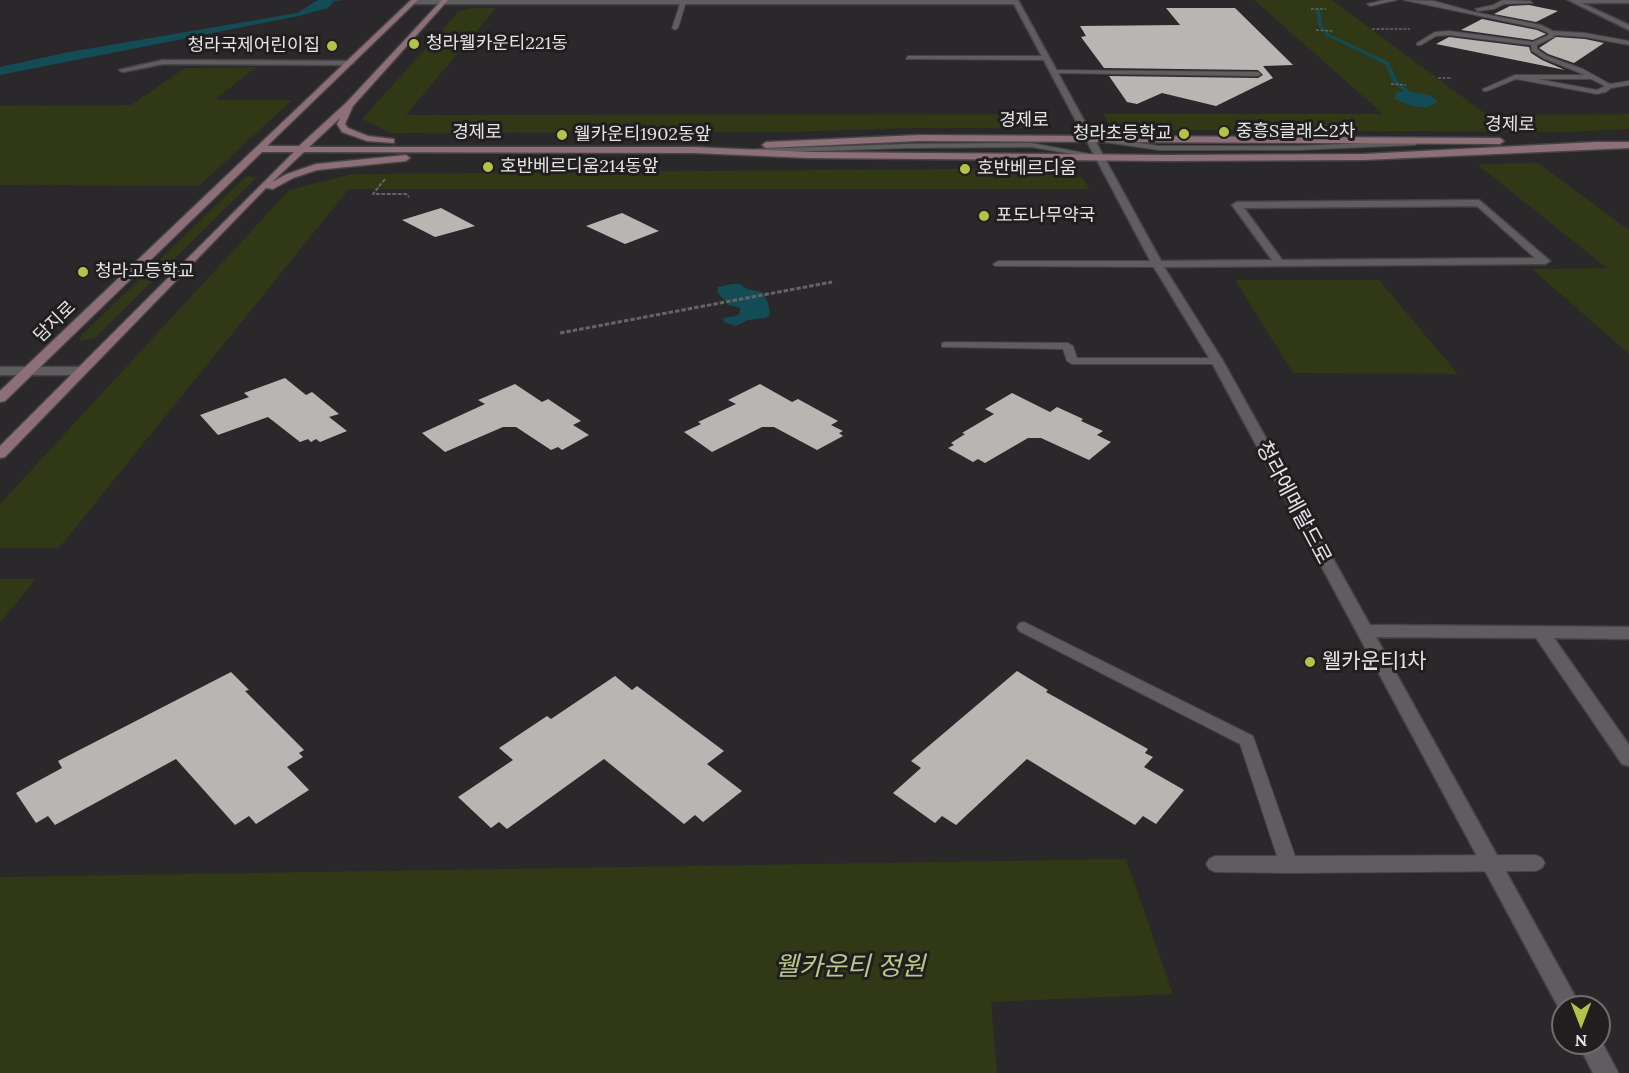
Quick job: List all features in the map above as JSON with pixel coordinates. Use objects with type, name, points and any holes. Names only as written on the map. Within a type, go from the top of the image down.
[{"type":"main road","points":[[260,149],[414,1]]},
{"type":"main road","points":[[0,454],[246,203],[350,104],[444,1]]},
{"type":"main road","points":[[350,104],[341,124],[345,130],[360,136],[511,149]]},
{"type":"main road","name":"경제로","points":[[694,150],[919,138],[1462,141],[1629,145]]},
{"type":"main road","name":"경제로","points":[[260,149],[694,150],[809,155],[1364,157],[1606,145]]},
{"type":"main road","name":"담지로","points":[[0,398],[260,149]]},
{"type":"main road","points":[[246,203],[290,176],[316,167],[511,149]]},
{"type":"street","points":[[414,1],[1015,1]]},
{"type":"street","name":"청라에메랄드로","points":[[1015,1],[1102,157],[1157,264],[1217,361],[1363,632],[1563,995]]},
{"type":"street","points":[[1573,1],[1629,1]]},
{"type":"street","points":[[1573,1],[1629,28]]},
{"type":"street","points":[[123,70],[163,62],[350,63]]},
{"type":"street","points":[[1157,264],[1545,261],[1479,203],[1237,205],[1279,263]]},
{"type":"street","points":[[0,371],[81,371]]},
{"type":"street","points":[[1363,632],[1629,633]]},
{"type":"street","points":[[1541,632],[1629,759]]},
{"type":"street","points":[[1596,1055],[1606,1073]]},
{"type":"lane","points":[[1370,4],[1395,0]]},
{"type":"lane","points":[[1407,0],[1528,22],[1546,28],[1552,33],[1577,34],[1629,43]]},
{"type":"lane","points":[[675,28],[683,2]]},
{"type":"lane","points":[[1463,11],[1494,7],[1503,2],[1530,3]]},
{"type":"lane","points":[[1419,44],[1435,34],[1449,33],[1534,44],[1549,38],[1552,33]]},
{"type":"lane","points":[[1534,44],[1534,50],[1545,57],[1594,77],[1609,86],[1629,83]]},
{"type":"lane","points":[[908,58],[1046,58]]},
{"type":"lane","points":[[1054,72],[1258,74]]},
{"type":"lane","points":[[1485,90],[1515,77],[1594,77]]},
{"type":"lane","points":[[1515,77],[1597,92],[1604,92],[1609,86]]},
{"type":"lane","points":[[998,264],[1157,264]]},
{"type":"lane","points":[[946,345],[1068,346],[1072,361],[1217,361]]},
{"type":"lane","points":[[1024,627],[1247,740],[1289,865]]},
{"type":"lane","points":[[1215,864],[1492,865],[1536,863]]},
{"type":"path","points":[[1311,9],[1326,9]]},
{"type":"path","points":[[1316,30],[1333,31]]},
{"type":"path","points":[[1438,78],[1452,78]]},
{"type":"path","points":[[1391,84],[1406,85]]},
{"type":"path","points":[[387,177],[373,194],[406,194],[409,197]]},
{"type":"path","points":[[560,333],[832,282]]},
{"type":"green space","points":[[1254,0],[1332,0],[1487,115],[1629,114],[1629,129],[1570,132],[1135,130],[1109,124],[1104,114],[1383,114]]},
{"type":"green space","points":[[471,8],[496,8],[406,115],[1047,114],[1052,123],[1033,128],[913,128],[789,132],[391,133],[362,119],[459,11]]},
{"type":"green space","points":[[257,67],[214,100],[292,100],[199,186],[0,185],[0,106],[131,105],[185,68]]},
{"type":"green space","points":[[1538,163],[1629,230],[1629,354],[1532,269],[1607,268],[1477,164]]},
{"type":"green space","points":[[1051,168],[1083,178],[1089,189],[349,189],[59,548],[0,548],[0,504],[289,190],[353,174]]},
{"type":"green space","points":[[249,176],[256,178],[95,338],[79,341],[82,335],[244,178]]},
{"type":"green space","points":[[1235,280],[1379,280],[1458,374],[1293,373]]},
{"type":"green space","points":[[0,579],[36,579],[0,623]]},
{"type":"green space","name":"웰카운티 정원","points":[[1126,859],[1173,994],[991,1002],[997,1073],[0,1073],[0,877]]},
{"type":"water","points":[[318,0],[344,0],[334,1],[328,8],[299,16],[0,75],[0,67],[69,52],[297,13]]},
{"type":"water","points":[[1404,91],[1430,95],[1438,102],[1427,108],[1411,106],[1395,99],[1395,93]]},
{"type":"water","points":[[740,284],[747,289],[762,292],[768,303],[770,314],[766,318],[748,320],[736,326],[724,322],[723,318],[740,313],[740,308],[729,305],[717,292],[718,287]]},
{"type":"building","points":[[1529,5],[1558,11],[1536,22],[1494,14],[1510,6]]},
{"type":"building","points":[[1166,8],[1235,8],[1293,65],[1263,66],[1273,78],[1216,106],[1162,93],[1137,104],[1127,102],[1109,76],[1258,78],[1263,75],[1258,70],[1104,68],[1081,37],[1086,36],[1080,26],[1180,25]]},
{"type":"building","points":[[1482,19],[1537,30],[1546,34],[1533,40],[1461,30]]},
{"type":"building","points":[[1449,37],[1529,47],[1531,53],[1565,70],[1436,44]]},
{"type":"building","points":[[1556,37],[1604,43],[1574,63],[1548,54],[1539,48]]},
{"type":"building","points":[[441,208],[475,226],[435,237],[402,220]]},
{"type":"building","points":[[622,213],[659,231],[625,244],[586,226]]},
{"type":"building","points":[[285,378],[306,395],[312,392],[339,414],[329,417],[347,431],[320,442],[316,439],[311,442],[308,439],[300,442],[268,417],[218,435],[200,415],[249,397],[244,393]]},
{"type":"building","points":[[515,384],[542,402],[548,399],[581,421],[573,425],[589,435],[562,450],[558,447],[551,450],[516,427],[503,427],[445,452],[422,433],[485,404],[478,400]]},
{"type":"building","points":[[760,384],[792,402],[798,399],[838,421],[831,425],[843,431],[839,433],[843,436],[817,450],[774,427],[762,427],[712,452],[684,432],[701,424],[698,422],[736,404],[728,400]]},
{"type":"building","points":[[1012,393],[1050,412],[1057,407],[1083,419],[1081,421],[1103,431],[1097,435],[1111,442],[1089,460],[1041,438],[1028,438],[985,463],[978,459],[973,462],[948,448],[954,445],[951,443],[965,434],[962,433],[994,414],[985,409]]},
{"type":"building","points":[[1017,671],[1048,690],[1046,692],[1148,749],[1145,753],[1153,757],[1144,767],[1184,790],[1156,824],[1143,816],[1135,825],[1027,759],[956,825],[942,816],[935,823],[893,793],[921,768],[911,761]]},
{"type":"building","points":[[231,672],[249,690],[245,691],[304,750],[299,753],[303,757],[287,767],[309,790],[256,824],[249,816],[235,825],[176,759],[55,825],[48,816],[36,823],[16,793],[62,768],[58,761]]},
{"type":"building","points":[[615,676],[632,690],[637,686],[724,751],[707,764],[742,791],[703,822],[695,815],[684,824],[604,759],[507,829],[499,822],[491,828],[458,797],[513,760],[499,748],[547,716],[551,719]]},
{"type":"waterway","points":[[1318,9],[1320,25],[1328,35],[1387,63],[1396,83],[1407,91]]},
{"type":"place","name":"청라웰카운티221동","points":[[414,44]]},
{"type":"place","name":"청라국제어린이집","points":[[332,46]]},
{"type":"place","name":"중흥S클래스2차","points":[[1224,132]]},
{"type":"place","name":"청라초등학교","points":[[1184,134]]},
{"type":"place","name":"웰카운티1902동앞","points":[[562,135]]},
{"type":"place","name":"호반베르디움214동앞","points":[[488,167]]},
{"type":"place","name":"호반베르디움","points":[[965,169]]},
{"type":"place","name":"포도나무약국","points":[[984,216]]},
{"type":"place","name":"청라고등학교","points":[[83,272]]},
{"type":"place","name":"웰카운티1차","points":[[1310,662]]}]
